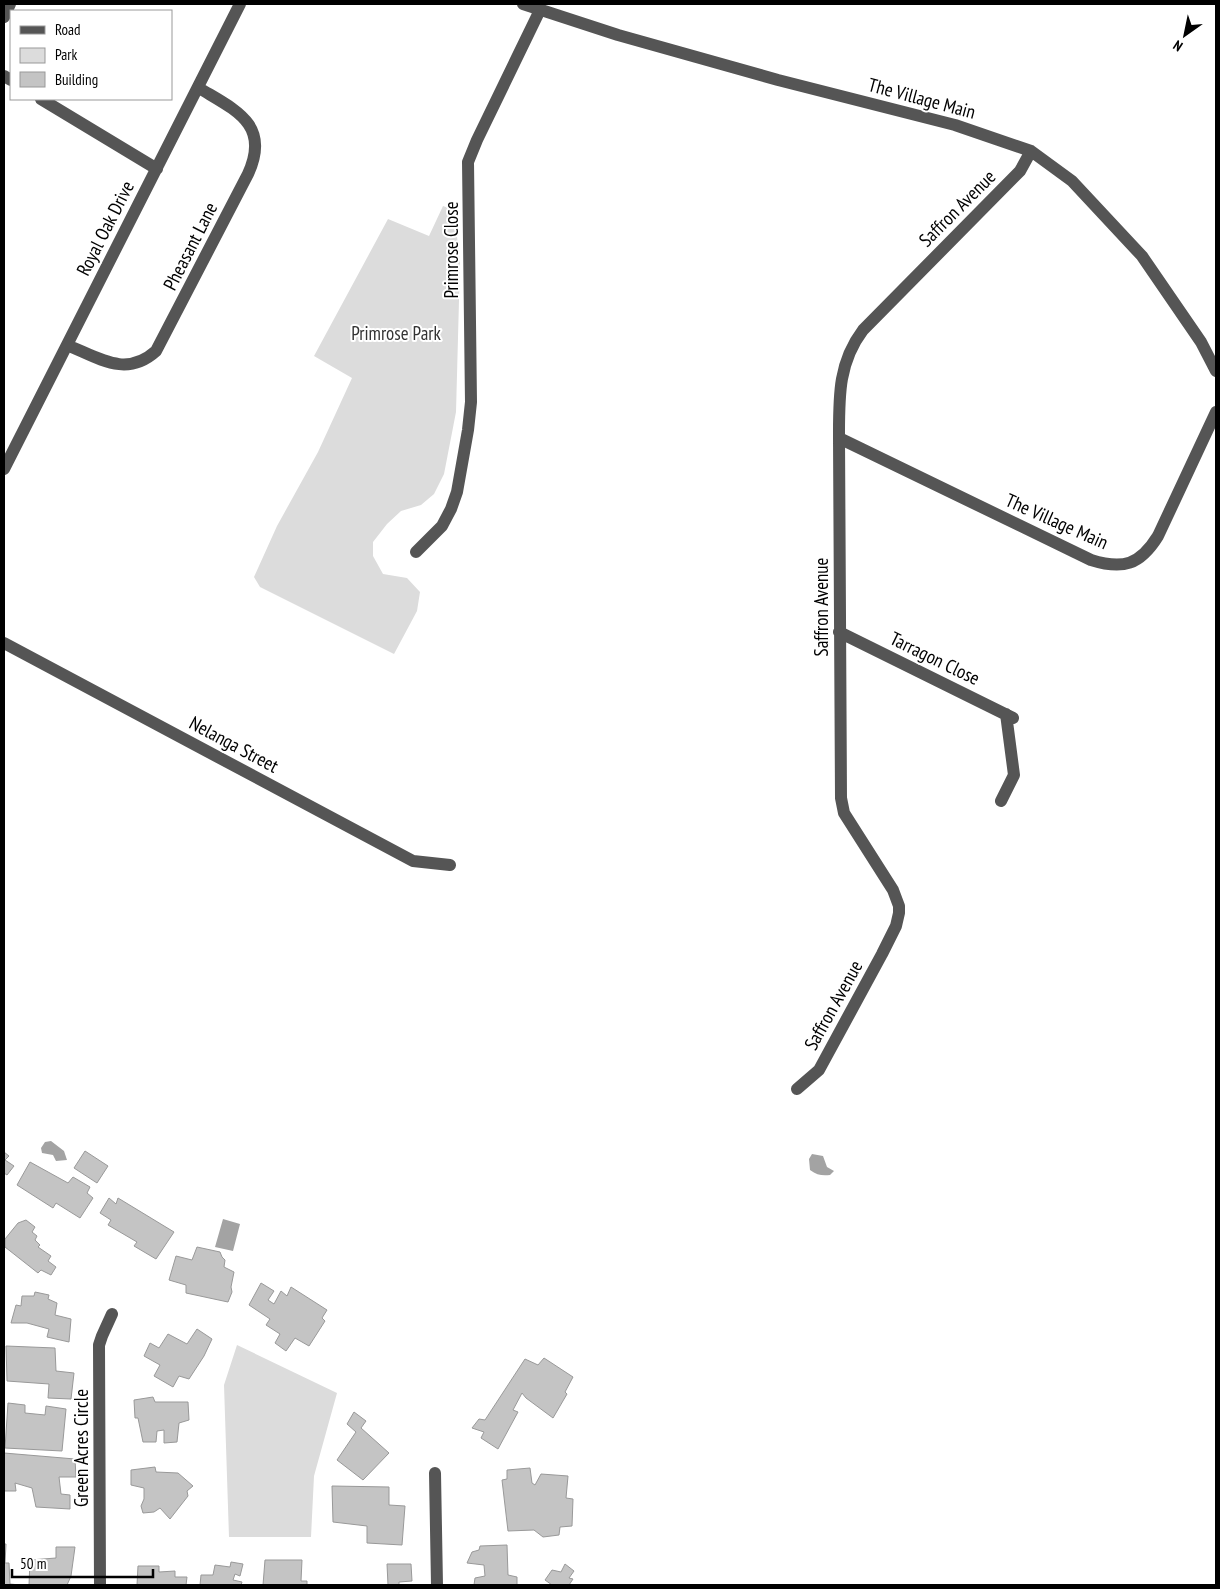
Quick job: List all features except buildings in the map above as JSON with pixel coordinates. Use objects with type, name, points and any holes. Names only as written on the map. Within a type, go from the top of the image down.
[{"type":"street","points":[[4,17],[10,4]]},
{"type":"street","name":"Royal Oak Drive","points":[[4,469],[240,4]]},
{"type":"street","name":"The Village Main","points":[[523,4],[618,35],[778,80],[955,125],[1031,151],[1072,181],[1142,256],[1201,342],[1216,371]]},
{"type":"street","name":"Primrose Close","points":[[416,552],[442,526],[451,509],[457,492],[468,430],[471,402],[468,162],[476,140],[540,10]]},
{"type":"street","name":"Pheasant Lane","points":[[67,345],[103,360],[130,365],[147,360],[156,351],[248,174],[254,162],[256,150],[252,129],[230,107],[199,88]]},
{"type":"street","points":[[43,100],[156,169]]},
{"type":"street","name":"Saffron Avenue","points":[[797,1089],[819,1070],[882,954],[896,926],[899,913],[899,906],[893,890],[842,810],[840,782],[838,438],[841,380],[846,360],[855,341],[863,330],[1020,171],[1031,151]]},
{"type":"street","name":"The Village Main","points":[[838,438],[1083,556],[1103,564],[1125,565],[1132,563],[1142,555],[1158,536],[1216,412]]},
{"type":"street","name":"Tarragon Close","points":[[840,632],[1010,716],[1014,775],[1001,801]]},
{"type":"street","name":"Nelanga Street","points":[[4,643],[413,861],[450,865]]},
{"type":"street","name":"Green Acres Circle","points":[[100,1585],[99,1345],[112,1314]]},
{"type":"street","points":[[435,1473],[437,1585]]},
{"type":"green space","name":"Primrose Park","points":[[443,206],[454,210],[460,263],[456,412],[444,474],[434,494],[421,505],[401,511],[387,524],[373,542],[373,556],[383,574],[407,578],[420,592],[417,611],[394,654],[260,587],[254,577],[277,526],[318,452],[352,378],[314,356],[388,219],[429,236]]},
{"type":"green space","points":[[237,1345],[337,1393],[314,1476],[311,1537],[229,1537],[224,1385]]},
{"type":"shaded area","points":[[51,1141],[64,1151],[67,1160],[56,1161],[53,1155],[42,1153],[41,1148],[45,1142]]},
{"type":"shaded area","points":[[812,1154],[823,1156],[827,1167],[834,1171],[830,1175],[824,1175],[810,1170],[809,1159]]},
{"type":"shaded area","points":[[223,1219],[240,1224],[233,1251],[215,1247]]}]
